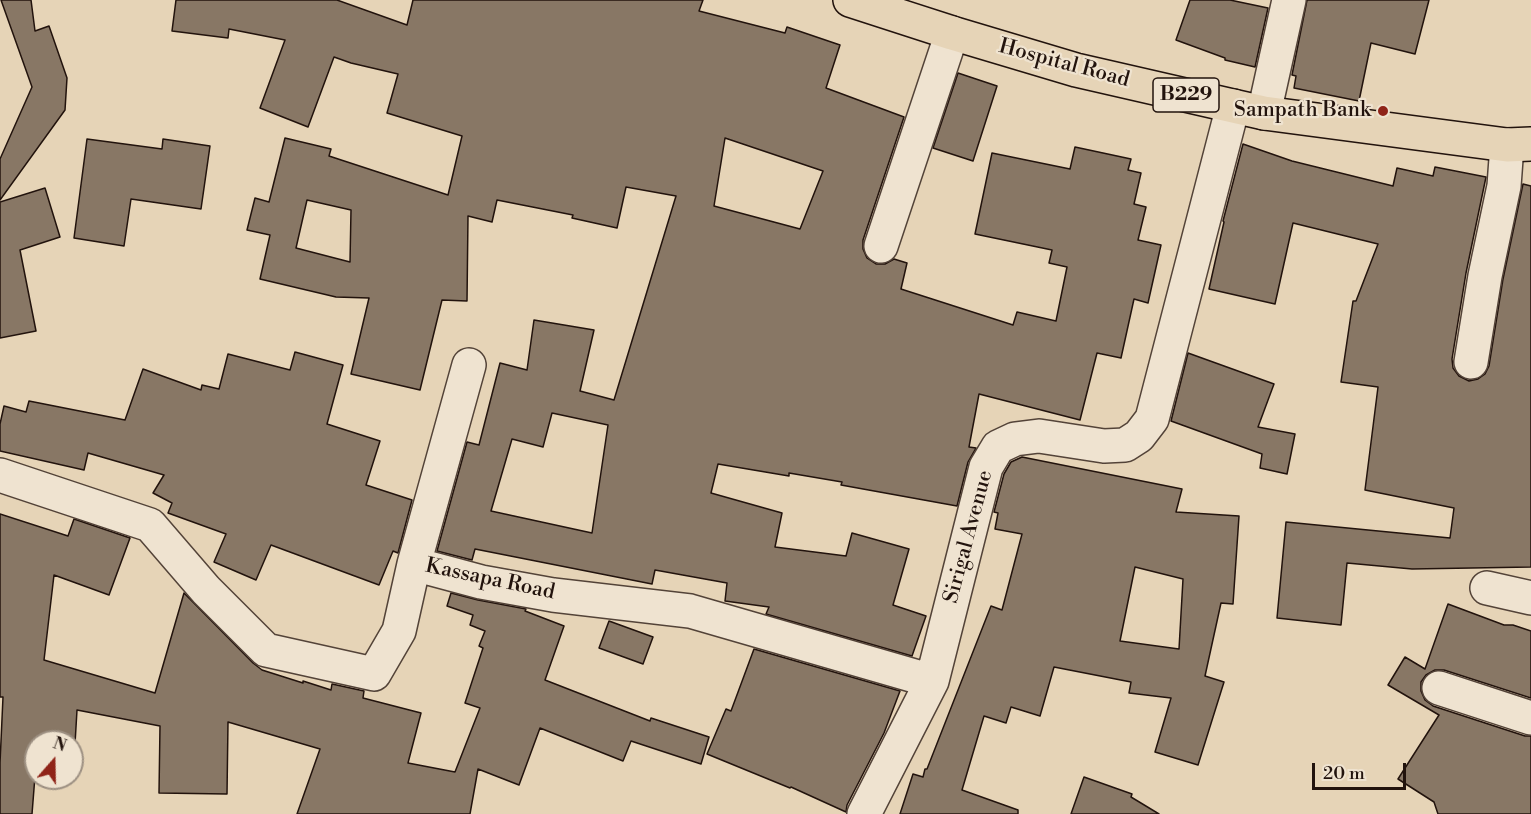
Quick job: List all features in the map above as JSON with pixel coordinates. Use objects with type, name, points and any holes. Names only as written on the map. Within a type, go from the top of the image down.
[{"type":"main road","name":"Hospital Road","points":[[850,0],[1076,70],[1249,110],[1519,144]]},
{"type":"street","name":"Sirigal Avenue","points":[[864,814],[932,681],[986,467],[998,447],[1015,440],[1039,436],[1104,446],[1125,445],[1139,436],[1152,419],[1249,110],[1289,0]]},
{"type":"street","points":[[881,246],[952,33]]},
{"type":"street","points":[[1471,362],[1485,276],[1504,186],[1519,144]]},
{"type":"street","points":[[414,564],[469,365]]},
{"type":"street","name":"Kassapa Road","points":[[0,475],[150,525],[206,591],[266,650],[374,674],[399,632],[414,564],[480,582],[553,595],[690,610],[932,681]]},
{"type":"street","points":[[1487,588],[1531,598]]},
{"type":"street","points":[[1439,688],[1531,718]]},
{"type":"building","points":[[1,0],[31,0],[35,31],[49,26],[67,78],[65,110],[0,200],[0,159],[32,87]]},
{"type":"building","points":[[176,0],[337,0],[407,25],[413,0],[703,0],[699,11],[785,33],[787,27],[840,45],[826,88],[904,117],[863,240],[863,249],[867,258],[876,264],[885,264],[894,259],[907,263],[901,289],[1013,325],[1017,312],[1056,321],[1067,267],[1049,263],[1052,250],[975,234],[992,153],[1070,169],[1075,147],[1131,159],[1128,170],[1141,173],[1134,204],[1146,207],[1138,240],[1161,245],[1148,303],[1134,299],[1121,358],[1097,353],[1080,420],[979,394],[969,447],[976,448],[968,462],[957,506],[841,485],[842,482],[718,464],[711,493],[782,513],[775,547],[846,556],[852,533],[909,549],[893,605],[926,616],[912,656],[766,614],[769,607],[725,601],[727,583],[655,570],[652,584],[475,549],[472,560],[437,551],[467,442],[479,445],[500,363],[527,370],[534,320],[594,330],[580,391],[614,400],[676,196],[626,187],[617,228],[572,218],[573,215],[497,200],[492,222],[468,216],[467,301],[442,300],[420,390],[351,374],[369,298],[336,297],[260,279],[270,235],[247,230],[255,198],[269,202],[285,138],[331,149],[329,156],[448,195],[462,136],[387,113],[398,74],[334,57],[308,127],[260,108],[285,40],[229,29],[228,38],[172,31]],"holes":[[[725,138],[823,171],[800,229],[714,206]],[[307,200],[351,210],[350,262],[296,248]],[[552,413],[608,425],[592,533],[491,511],[512,439],[543,447]]]},
{"type":"building","points":[[1190,0],[1230,0],[1268,8],[1255,67],[1225,60],[1225,58],[1176,40]]},
{"type":"building","points":[[1307,0],[1429,0],[1415,54],[1371,43],[1359,101],[1294,88],[1296,76],[1292,75]]},
{"type":"building","points":[[958,73],[997,86],[973,161],[933,148]]},
{"type":"building","points":[[87,139],[162,149],[163,139],[210,146],[201,209],[131,199],[124,246],[74,238]]},
{"type":"building","points":[[1243,144],[1292,161],[1393,186],[1397,168],[1433,176],[1435,167],[1486,177],[1466,273],[1452,359],[1453,368],[1459,376],[1469,381],[1485,374],[1489,366],[1503,279],[1523,184],[1531,186],[1531,567],[1412,569],[1347,563],[1341,625],[1277,618],[1286,522],[1450,538],[1454,508],[1365,490],[1378,387],[1341,382],[1353,301],[1356,301],[1378,244],[1293,223],[1275,304],[1209,289],[1223,221]]},
{"type":"building","points":[[45,188],[60,237],[20,250],[36,331],[0,338],[0,202]]},
{"type":"building","points":[[295,352],[343,365],[327,424],[380,441],[366,485],[412,500],[398,553],[393,551],[379,585],[271,545],[256,580],[214,562],[226,534],[168,513],[172,503],[153,493],[164,475],[88,453],[84,470],[0,451],[0,424],[4,406],[26,412],[29,401],[125,420],[143,369],[201,390],[202,385],[219,389],[228,354],[290,370]]},
{"type":"building","points":[[1188,353],[1274,384],[1258,427],[1295,434],[1287,474],[1260,468],[1262,454],[1171,421]]},
{"type":"building","points":[[1022,457],[1182,489],[1176,512],[1239,516],[1233,604],[1221,603],[1205,676],[1224,682],[1198,765],[1155,752],[1171,698],[1129,693],[1131,682],[1054,667],[1040,716],[1011,707],[1006,723],[984,716],[962,790],[1018,810],[1018,814],[900,814],[913,774],[923,777],[927,769],[991,606],[1002,610],[1022,534],[995,529],[998,513],[994,512],[1004,474],[1011,462]],"holes":[[[1135,567],[1183,579],[1179,649],[1120,641]]]},
{"type":"building","points":[[0,514],[68,536],[74,519],[130,538],[109,595],[54,575],[44,660],[155,693],[184,593],[262,670],[331,690],[332,684],[364,691],[363,698],[421,713],[408,763],[455,772],[480,708],[465,703],[483,648],[479,646],[485,631],[470,625],[473,615],[447,606],[451,593],[526,609],[525,611],[564,626],[545,680],[650,721],[651,718],[709,737],[701,764],[631,741],[623,761],[540,728],[519,785],[478,769],[470,814],[297,814],[320,749],[228,722],[227,794],[159,793],[160,726],[77,710],[76,730],[24,730],[24,790],[34,790],[32,814],[0,814],[3,697],[0,697]]},
{"type":"building","points":[[1448,604],[1504,625],[1513,625],[1531,631],[1531,698],[1444,670],[1435,670],[1426,675],[1421,682],[1421,691],[1425,700],[1433,706],[1531,736],[1531,814],[1438,814],[1434,802],[1398,779],[1439,715],[1388,685],[1405,657],[1425,669]]},
{"type":"building","points":[[609,621],[653,637],[643,664],[599,648]]},
{"type":"building","points":[[754,649],[900,691],[884,733],[847,805],[846,812],[791,787],[707,754],[726,709],[731,711]]},
{"type":"building","points":[[1084,777],[1132,794],[1131,797],[1159,814],[1071,814]]},
{"type":"place","name":"Sampath Bank","points":[[1383,111]]}]
